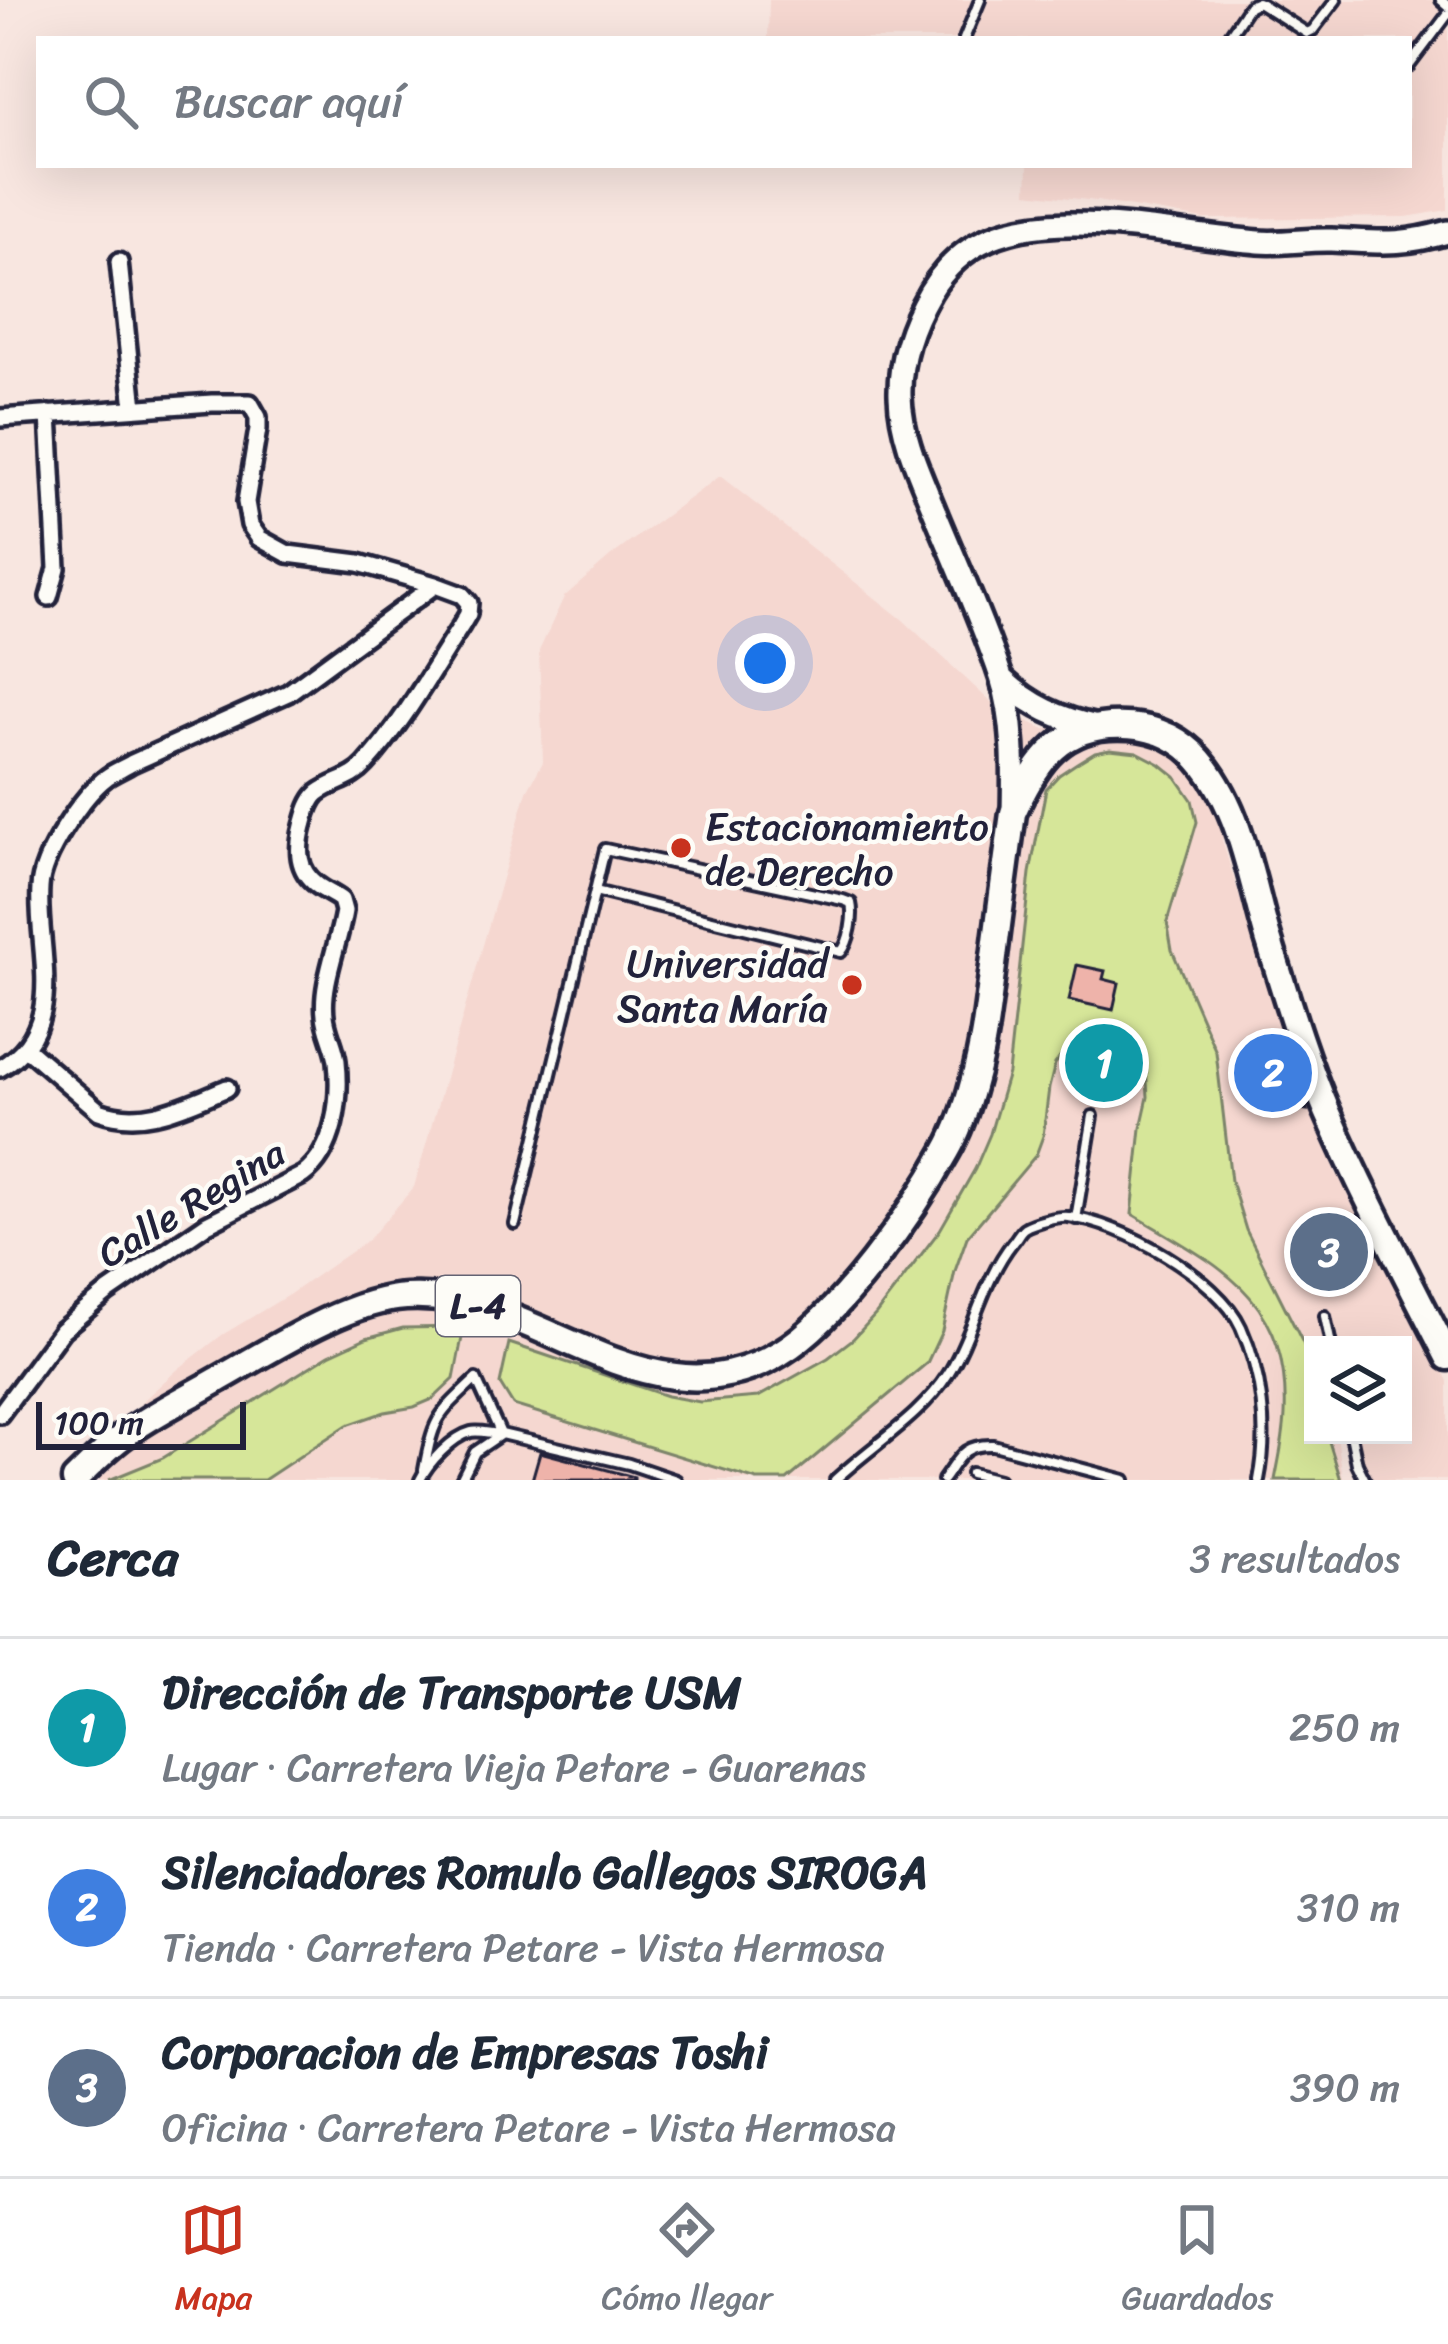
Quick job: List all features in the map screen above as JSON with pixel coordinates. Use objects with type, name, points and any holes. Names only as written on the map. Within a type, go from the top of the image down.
[{"type":"main road","points":[[1013,813],[1012,734],[1002,680],[913,458],[900,400],[910,334],[948,268],[987,238],[1045,225],[1100,224],[1264,242],[1330,239],[1393,244],[1448,232]]},
{"type":"main road","points":[[1002,680],[1019,695],[1068,721],[1097,728],[1139,727],[1173,737],[1197,757],[1218,787],[1238,830],[1298,1033],[1328,1111],[1448,1357]]},
{"type":"main road","name":"L-4","points":[[75,1480],[122,1437],[204,1388],[342,1314],[404,1297],[465,1301],[632,1366],[673,1376],[728,1374],[780,1354],[836,1306],[882,1250],[955,1135],[980,1054],[1013,813],[1042,759],[1097,728]]},
{"type":"street","points":[[119,262],[134,408]]},
{"type":"street","points":[[0,418],[250,403],[259,429],[246,514],[260,538],[288,554],[359,563],[434,585]]},
{"type":"street","points":[[49,414],[57,568],[49,597]]},
{"type":"street","points":[[0,1068],[27,1049],[40,1017],[46,986],[39,886],[45,862],[95,788],[132,763],[288,693],[434,585]]},
{"type":"street","name":"Calle Regina","points":[[0,1414],[62,1330],[108,1292],[207,1224],[303,1175],[325,1152],[333,1132],[337,1082],[326,998],[344,911],[341,900],[307,874],[299,860],[299,843],[310,803],[366,764],[468,614],[469,603],[462,595],[434,585]]},
{"type":"street","points":[[27,1049],[99,1111],[112,1116],[155,1115],[227,1088]]},
{"type":"lane","points":[[965,36],[980,0]]},
{"type":"lane","points":[[1229,36],[1258,2],[1307,33],[1336,0]]},
{"type":"lane","points":[[1412,62],[1448,10],[1441,0]]},
{"type":"lane","points":[[515,1224],[605,849],[843,900],[853,910],[841,952],[595,891]]},
{"type":"lane","points":[[1076,1219],[1093,1116]]},
{"type":"lane","points":[[835,1480],[926,1404],[950,1372],[1001,1258],[1024,1228],[1064,1216],[1099,1223],[1168,1257],[1212,1287],[1240,1324],[1260,1400],[1265,1447],[1259,1480]]},
{"type":"lane","points":[[1325,1316],[1329,1336]]},
{"type":"lane","points":[[422,1475],[438,1417],[476,1379],[501,1434]]},
{"type":"lane","points":[[422,1475],[470,1432],[501,1434],[676,1480]]},
{"type":"lane","points":[[461,1480],[475,1453],[501,1434]]},
{"type":"lane","points":[[943,1480],[965,1449],[992,1444],[1125,1480]]},
{"type":"lane","points":[[1353,1444],[1366,1480]]},
{"type":"lane","points":[[971,1473],[999,1480]]},
{"type":"shaded area","points":[[769,0],[1448,0],[1448,210],[1406,217],[1204,219],[1027,193],[1028,168],[1412,168],[1412,36],[768,36]]},
{"type":"shaded area","name":"Universidad Santa María","points":[[720,476],[902,619],[995,706],[1044,729],[1097,727],[1177,756],[1222,795],[1226,832],[1222,840],[1275,1010],[1337,1175],[1448,1381],[1448,1480],[1358,1480],[1351,1444],[1412,1444],[1412,1336],[1304,1336],[1304,1444],[1338,1444],[1343,1480],[75,1480],[146,1398],[177,1370],[369,1239],[414,1187],[527,791],[543,762],[539,651],[564,597]]},
{"type":"green space","points":[[1095,752],[1137,752],[1176,777],[1192,800],[1197,822],[1167,922],[1172,950],[1216,1052],[1231,1181],[1246,1230],[1304,1345],[1304,1444],[1330,1444],[1341,1480],[1275,1480],[1284,1423],[1284,1375],[1276,1341],[1262,1314],[1221,1270],[1132,1214],[1148,1097],[1146,1066],[1119,1039],[1081,1041],[1055,1064],[1036,1155],[967,1237],[942,1331],[927,1363],[787,1480],[757,1480],[513,1405],[500,1384],[509,1343],[667,1396],[700,1402],[758,1397],[828,1358],[876,1314],[940,1230],[990,1134],[1008,1073],[1030,873],[1046,789]]},
{"type":"green space","points":[[464,1327],[454,1379],[433,1399],[347,1425],[264,1480],[109,1480],[163,1458],[329,1355],[366,1338],[403,1328]]},
{"type":"building","points":[[1077,965],[1105,971],[1103,979],[1119,983],[1113,1010],[1069,1000]]},
{"type":"building","points":[[1281,1035],[1307,1110],[1253,1103],[1248,1044]]},
{"type":"building","points":[[1085,1041],[1133,1058],[1124,1085],[1076,1068]]},
{"type":"building","points":[[540,1452],[634,1477],[634,1480],[532,1480]]},
{"type":"place","name":"Estacionamiento de Derecho","points":[[681,848]]},
{"type":"place","name":"Universidad Santa María","points":[[852,985]]},
{"type":"place","name":"Dirección de Transporte USM","points":[[1104,1063]]},
{"type":"place","name":"Silenciadores Romulo Gallegos SIROGA","points":[[1273,1073]]},
{"type":"place","name":"Corporacion de Empresas Toshi","points":[[1329,1252]]}]
